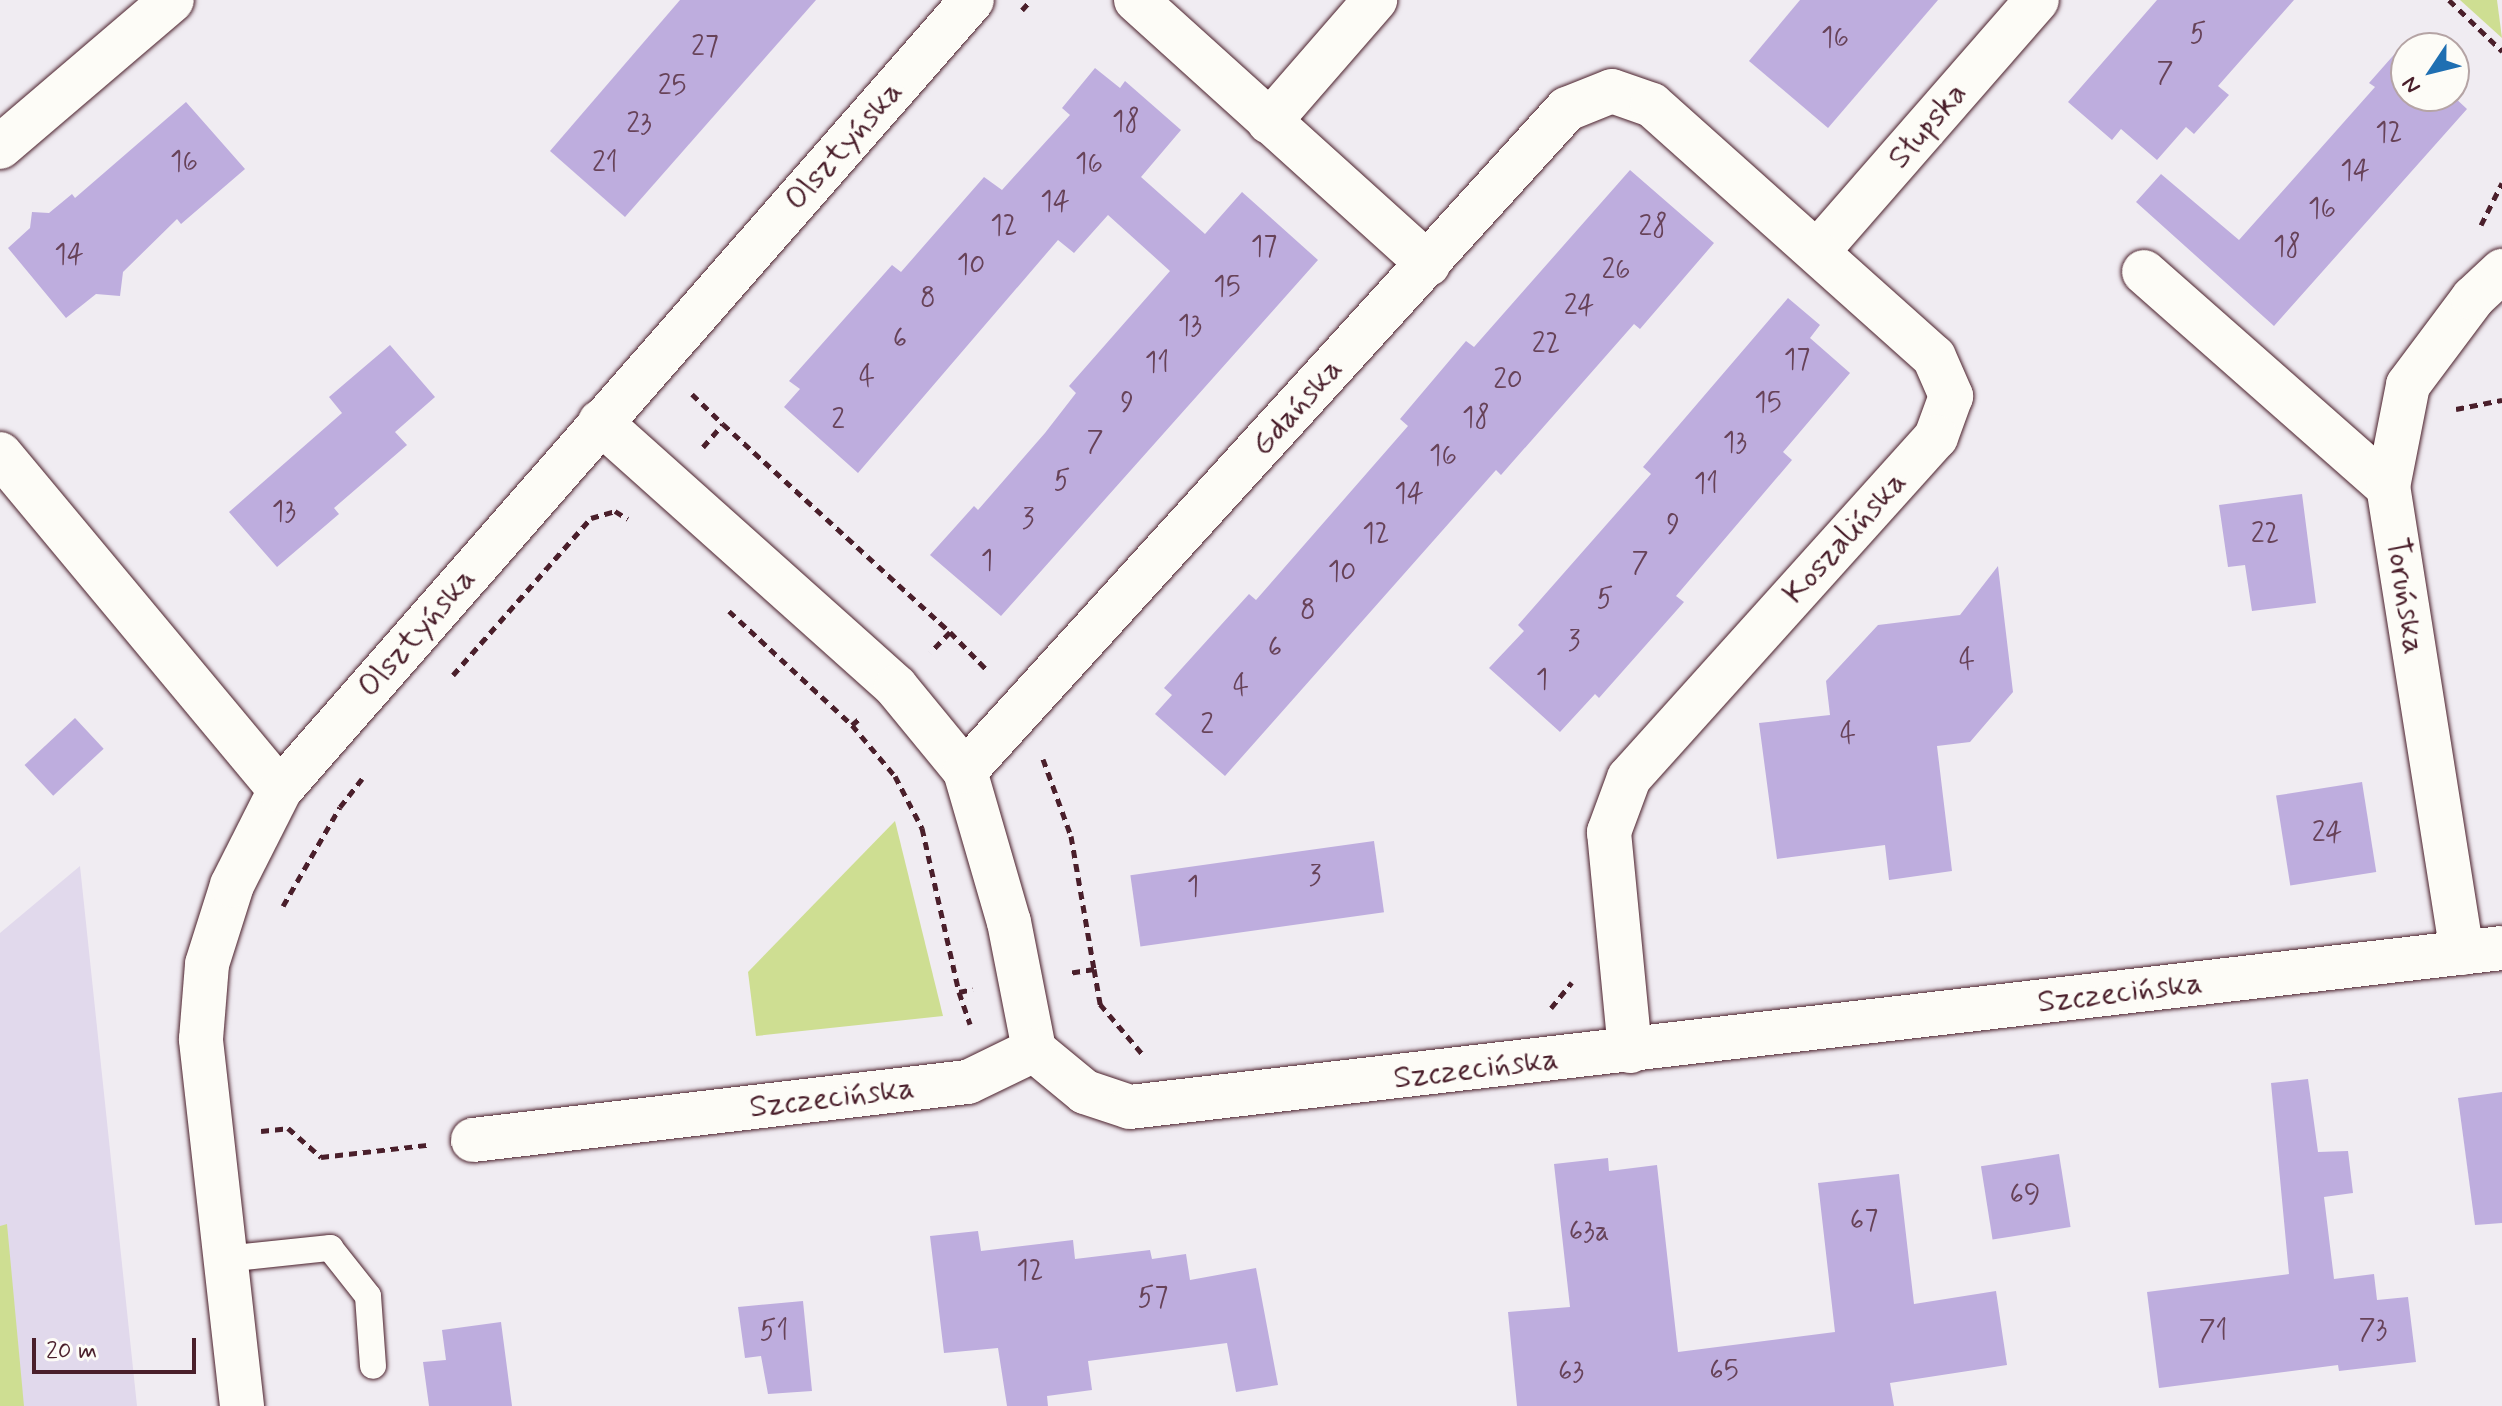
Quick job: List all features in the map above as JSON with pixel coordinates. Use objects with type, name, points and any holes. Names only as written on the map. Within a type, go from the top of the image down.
[{"type":"street","points":[[0,147],[172,0]]},
{"type":"street","name":"Olsztyńska","points":[[242,1406],[201,1039],[207,964],[232,885],[280,790],[972,0]]},
{"type":"street","points":[[1136,0],[1428,264]]},
{"type":"street","points":[[1269,122],[1375,0]]},
{"type":"street","name":"Słupska","points":[[1818,251],[2037,0]]},
{"type":"street","name":"Gdańska","points":[[965,771],[1567,109],[1612,91],[1652,105]]},
{"type":"street","name":"Koszalińska","points":[[1630,1051],[1609,832],[1629,778],[1936,437],[1951,396],[1934,357],[1652,105]]},
{"type":"street","name":"Toruńska","points":[[2482,951],[2388,487],[2408,385],[2473,298],[2502,271]]},
{"type":"street","points":[[2144,272],[2388,487]]},
{"type":"street","points":[[600,422],[896,687],[965,771],[1009,922],[1034,1050]]},
{"type":"street","points":[[0,454],[280,790]]},
{"type":"street","name":"Szczecińska","points":[[473,1140],[968,1082],[1034,1050],[1085,1092],[1130,1107],[2482,951]]},
{"type":"lane","points":[[225,1259],[330,1248],[368,1296],[373,1366]]},
{"type":"path","points":[[2449,0],[2502,51]]},
{"type":"path","points":[[450,678],[591,518],[615,511],[637,526],[669,485]]},
{"type":"path","points":[[278,914],[340,807],[365,775]]},
{"type":"path","points":[[1094,969],[1100,1004],[1148,1061]]},
{"type":"path","points":[[1536,1009],[1551,1006]]},
{"type":"path","points":[[212,1135],[288,1128],[321,1157],[473,1140]]},
{"type":"shaded area","points":[[80,866],[137,1406],[0,1406],[0,933]]},
{"type":"green space","points":[[2460,0],[2497,0],[2502,38]]},
{"type":"green space","points":[[895,821],[943,1016],[756,1036],[748,972]]},
{"type":"green space","points":[[7,1224],[24,1406],[0,1406],[0,1226]]},
{"type":"building","points":[[680,0],[816,0],[625,217],[550,151]]},
{"type":"building","points":[[1800,0],[1938,0],[1828,128],[1749,61]]},
{"type":"building","points":[[2157,0],[2294,0],[2218,86],[2229,95],[2194,134],[2186,127],[2157,160],[2121,129],[2112,140],[2068,102]]},
{"type":"building","points":[[2390,59],[2390,112],[2464,112],[2274,326],[2136,202],[2161,174],[2239,240],[2375,87],[2369,83]]},
{"type":"building","points":[[1095,68],[1120,88],[1125,81],[1181,130],[1141,177],[1205,234],[1242,192],[1318,260],[1001,616],[930,555],[974,506],[978,510],[1045,433],[1076,393],[1069,386],[1170,271],[1108,215],[1074,253],[1058,240],[858,473],[784,407],[800,389],[789,381],[892,265],[901,272],[984,177],[1002,190],[1070,115],[1062,108]]},
{"type":"building","points":[[186,102],[245,169],[181,224],[177,219],[123,272],[120,296],[96,294],[66,318],[8,248],[30,228],[32,212],[49,213],[72,194],[75,198]]},
{"type":"building","points":[[1630,170],[1714,243],[1640,329],[1634,324],[1501,475],[1496,470],[1225,776],[1155,714],[1172,695],[1164,688],[1249,594],[1256,600],[1408,426],[1400,419],[1466,341],[1474,347]]},
{"type":"building","points":[[1788,298],[1820,325],[1810,338],[1850,373],[1783,452],[1792,460],[1676,596],[1684,602],[1599,698],[1595,694],[1560,732],[1489,668],[1524,631],[1518,625],[1651,474],[1643,467]]},
{"type":"building","points":[[390,345],[435,397],[395,432],[407,445],[334,508],[339,514],[277,567],[229,512],[342,413],[329,397]]},
{"type":"building","points":[[2302,494],[2316,603],[2252,611],[2245,565],[2228,567],[2219,505]]},
{"type":"building","points":[[1998,566],[2013,692],[1970,742],[1937,746],[1952,871],[1889,880],[1885,845],[1777,859],[1759,723],[1830,715],[1826,681],[1878,625],[1960,615]]},
{"type":"building","points":[[75,718],[104,749],[53,796],[25,765]]},
{"type":"building","points":[[2362,782],[2376,872],[2290,885],[2276,796]]},
{"type":"building","points":[[1374,841],[1384,912],[1140,947],[1130,875]]},
{"type":"building","points":[[2308,1079],[2318,1152],[2348,1151],[2353,1193],[2324,1197],[2334,1279],[2374,1274],[2377,1300],[2408,1297],[2416,1362],[2339,1371],[2338,1365],[2159,1388],[2147,1292],[2289,1274],[2271,1083]]},
{"type":"building","points":[[2502,1092],[2502,1223],[2475,1225],[2458,1098]]},
{"type":"building","points":[[2059,1154],[2071,1227],[1993,1239],[1981,1166]]},
{"type":"building","points":[[1608,1158],[1609,1171],[1657,1165],[1678,1352],[1835,1332],[1818,1183],[1899,1174],[1914,1304],[1996,1291],[2007,1365],[1890,1383],[1894,1406],[1517,1406],[1508,1312],[1570,1307],[1554,1164]]},
{"type":"building","points":[[978,1231],[981,1251],[1073,1240],[1075,1259],[1150,1250],[1152,1259],[1186,1254],[1190,1280],[1256,1268],[1278,1385],[1236,1392],[1227,1343],[1088,1361],[1092,1390],[1047,1396],[1048,1406],[1007,1406],[998,1348],[944,1353],[930,1236]]},
{"type":"building","points":[[803,1301],[812,1391],[768,1394],[761,1356],[745,1358],[738,1307]]},
{"type":"building","points":[[501,1322],[512,1406],[429,1406],[423,1362],[446,1360],[442,1330]]}]
